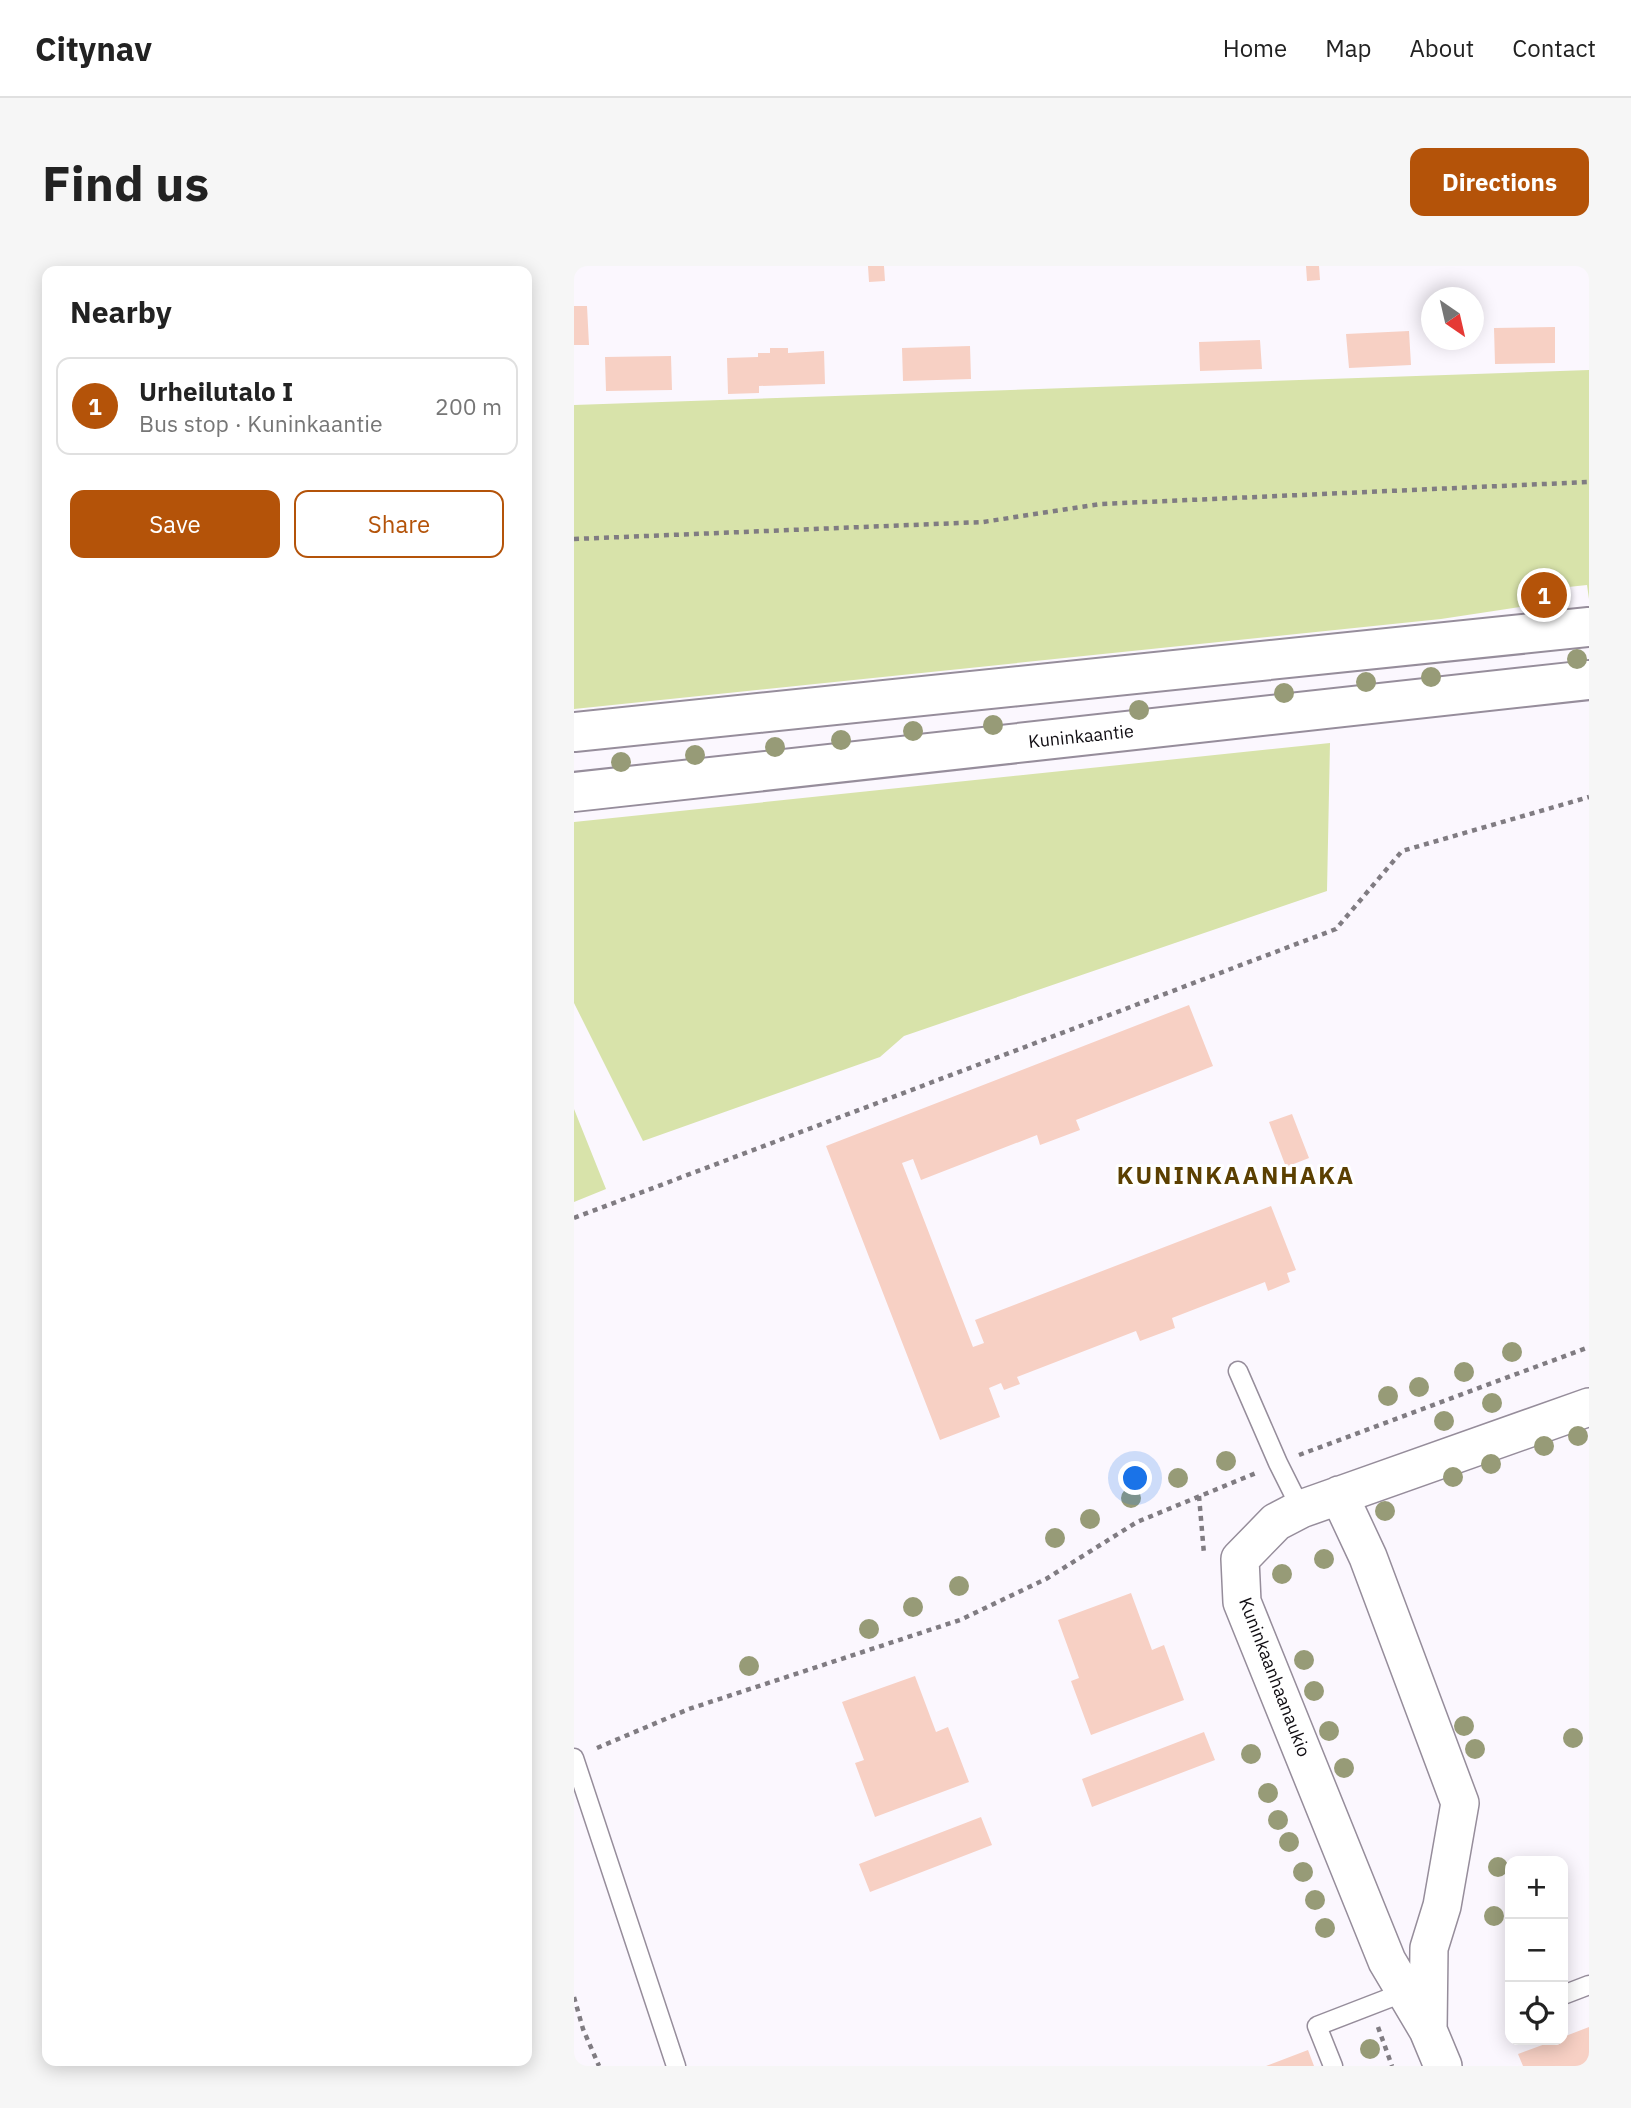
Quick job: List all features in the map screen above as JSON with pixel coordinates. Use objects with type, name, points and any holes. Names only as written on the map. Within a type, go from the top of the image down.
[{"type":"main road","points":[[574,732],[1589,627]]},
{"type":"main road","name":"Kuninkaantie","points":[[574,792],[1589,680]]},
{"type":"street","name":"Kuninkaanhaanaukio","points":[[1443,2066],[1428,2030],[1387,1961],[1242,1602],[1240,1559],[1289,1515],[1589,1407]]},
{"type":"street","points":[[1339,1495],[1368,1557],[1460,1802],[1442,1906],[1429,1948],[1428,2030]]},
{"type":"lane","points":[[1238,1371],[1278,1463],[1289,1515]]},
{"type":"lane","points":[[574,1758],[677,2066]]},
{"type":"lane","points":[[1568,1993],[1589,1985]]},
{"type":"lane","points":[[1333,2066],[1317,2026],[1405,1992]]},
{"type":"path","points":[[574,539],[983,523],[1100,504],[1589,482]]},
{"type":"path","points":[[574,1218],[1336,929],[1402,851],[1589,797]]},
{"type":"path","points":[[574,1758],[690,1710],[960,1620],[1046,1579],[1137,1522],[1278,1463],[1589,1348]]},
{"type":"path","points":[[574,1997],[583,2029],[599,2066]]},
{"type":"green space","points":[[1589,370],[1589,599],[1587,585],[1521,592],[1520,607],[1441,619],[574,709],[574,405]]},
{"type":"green space","points":[[1330,743],[1327,891],[904,1036],[880,1057],[643,1141],[574,1003],[574,822]]},
{"type":"green space","points":[[574,1109],[606,1189],[574,1202]]},
{"type":"building","points":[[868,266],[884,266],[885,281],[869,282]]},
{"type":"building","points":[[1306,266],[1319,266],[1320,280],[1307,281]]},
{"type":"building","points":[[574,306],[587,306],[589,345],[574,345]]},
{"type":"building","points":[[1555,327],[1555,363],[1495,364],[1494,328]]},
{"type":"building","points":[[1409,331],[1411,365],[1349,368],[1346,334]]},
{"type":"building","points":[[1260,340],[1262,369],[1200,371],[1199,342]]},
{"type":"building","points":[[970,346],[971,379],[903,381],[902,348]]},
{"type":"building","points":[[770,348],[788,348],[788,353],[824,351],[825,384],[759,386],[759,393],[728,394],[727,358],[758,357],[758,353],[770,353]]},
{"type":"building","points":[[671,356],[672,390],[606,391],[605,357]]},
{"type":"building","points":[[1189,1005],[1213,1066],[1076,1120],[1080,1130],[1040,1145],[1037,1135],[921,1180],[913,1159],[902,1163],[973,1347],[984,1343],[975,1320],[1271,1206],[1296,1270],[1287,1273],[1290,1282],[1268,1291],[1265,1282],[1172,1318],[1175,1328],[1140,1341],[1136,1331],[1017,1377],[1020,1384],[1004,1390],[1001,1383],[989,1388],[1000,1417],[940,1440],[826,1146]]},
{"type":"building","points":[[1292,1114],[1309,1158],[1286,1167],[1269,1122]]},
{"type":"building","points":[[1131,1593],[1152,1650],[1164,1645],[1184,1700],[1091,1735],[1071,1681],[1079,1678],[1058,1620]]},
{"type":"building","points":[[915,1676],[936,1732],[948,1727],[969,1782],[875,1817],[855,1763],[864,1760],[842,1702]]},
{"type":"building","points":[[1204,1732],[1215,1760],[1092,1807],[1082,1779]]},
{"type":"building","points":[[981,1817],[992,1845],[870,1892],[859,1864]]},
{"type":"building","points":[[1589,2027],[1589,2066],[1523,2066],[1518,2054],[1542,2045],[1568,2045],[1568,2035]]},
{"type":"building","points":[[1308,2050],[1314,2066],[1266,2066]]},
{"type":"place","name":"Urheilutalo I","points":[[1544,595]]},
{"type":"district","name":"KUNINKAANHAKA","points":[[1236,1175]]}]
